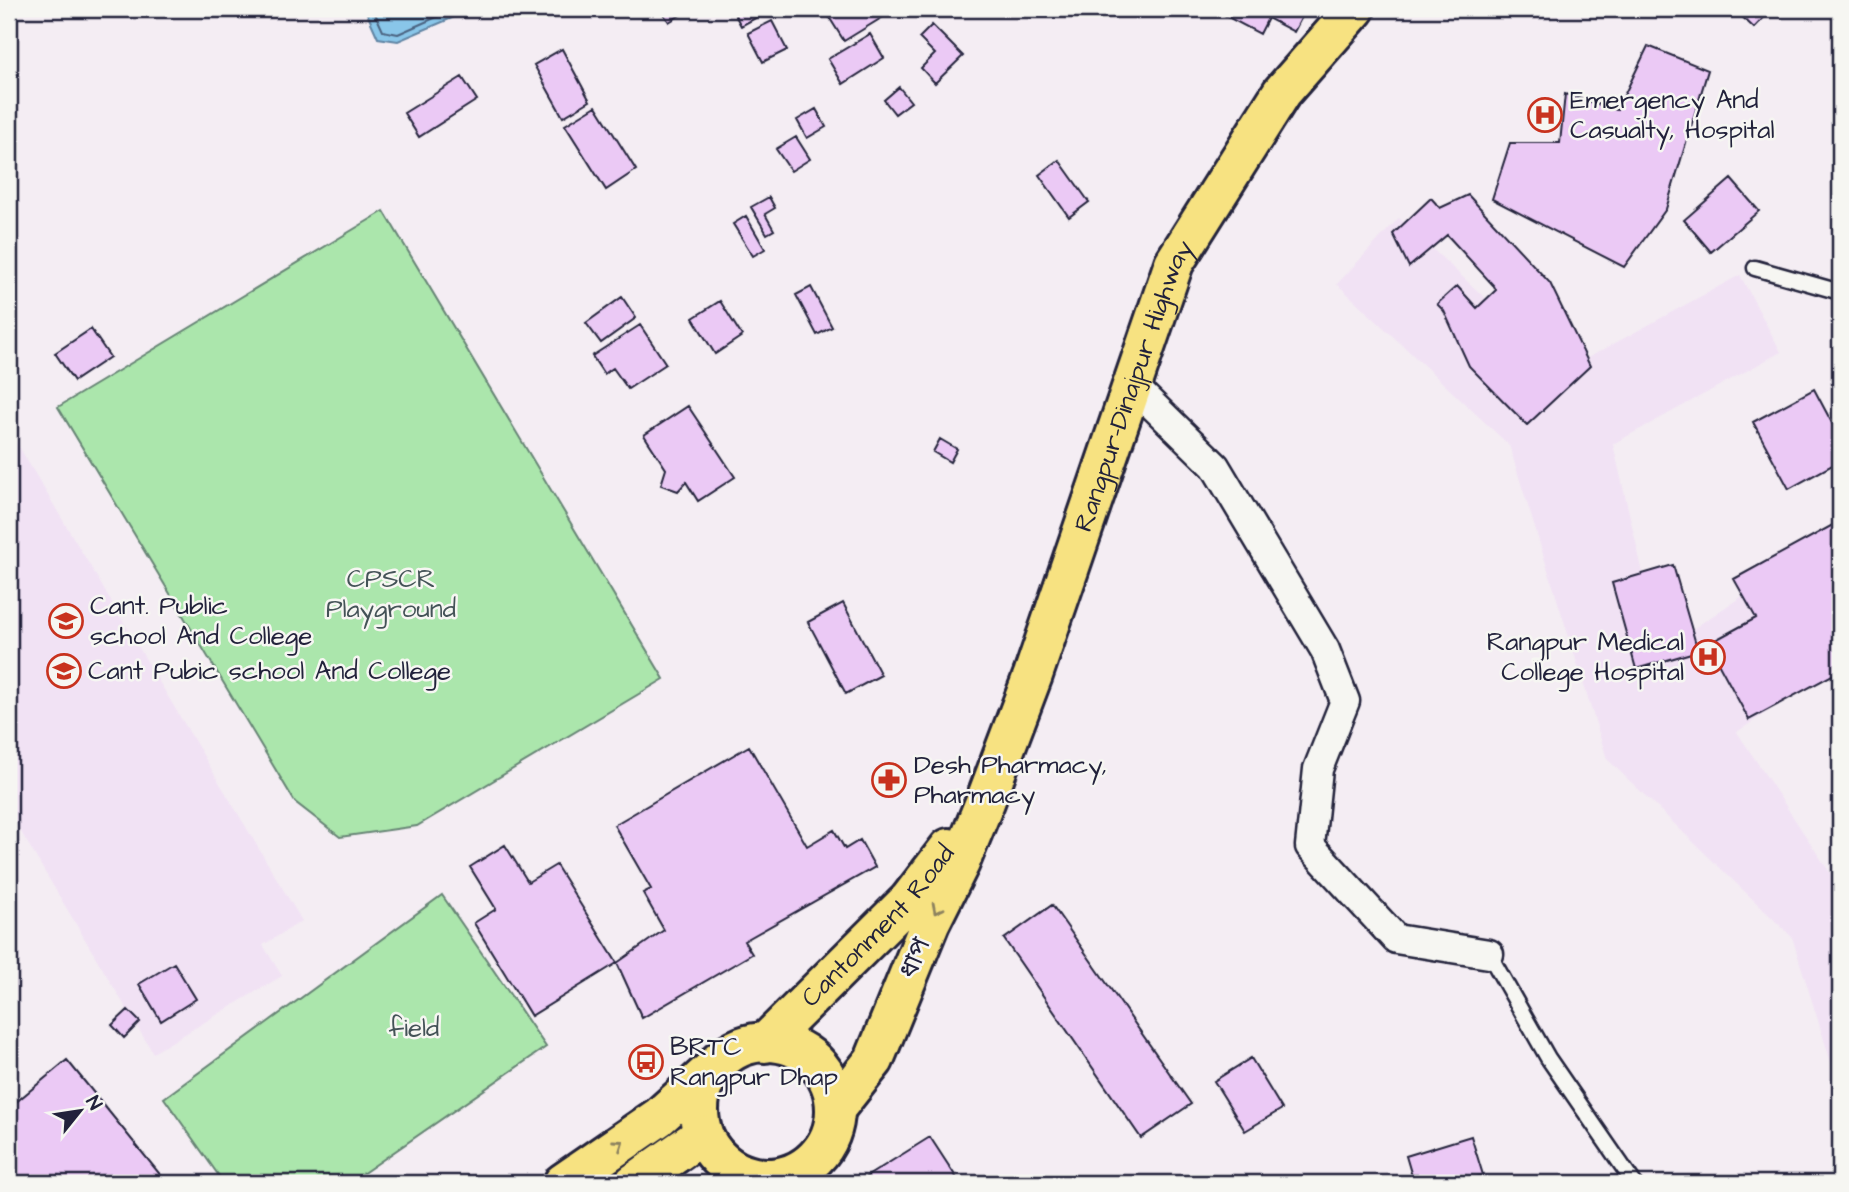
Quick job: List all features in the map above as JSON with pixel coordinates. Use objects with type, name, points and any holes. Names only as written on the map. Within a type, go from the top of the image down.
[{"type":"highway","name":"Rangpur-Dinajpur Highway","points":[[985,802],[1033,675],[1174,263],[1282,92],[1355,9]]},
{"type":"highway","name":"Cantonment Road","points":[[765,1042],[909,900],[985,802]]},
{"type":"highway","name":"ধাপ","points":[[836,1108],[873,1060],[930,923],[960,863],[985,802]]},
{"type":"highway","points":[[563,1183],[659,1117],[730,1052],[757,1042],[785,1044],[811,1057],[828,1080],[836,1108],[831,1136],[812,1172],[762,1180],[734,1177],[712,1153],[702,1136],[699,1098],[709,1072]]},
{"type":"highway","points":[[634,1183],[702,1136]]},
{"type":"street","points":[[1132,385],[1215,466],[1325,650],[1345,701],[1318,769],[1310,846],[1395,939],[1489,954]]},
{"type":"lane","points":[[1755,268],[1840,292]]},
{"type":"lane","points":[[1489,954],[1548,1058],[1634,1183]]},
{"type":"shaded area","name":"Rangpur Medical College Hospital","points":[[1399,218],[1564,371],[1740,275],[1781,352],[1613,444],[1661,650],[1827,540],[1840,561],[1840,664],[1737,732],[1840,888],[1840,1091],[1792,937],[1607,759],[1509,445],[1337,284]]},
{"type":"shaded area","name":"Cant. Public school And College","points":[[9,430],[302,921],[263,945],[282,976],[153,1053],[9,812]]},
{"type":"green space","name":"CPSCR Playground","points":[[384,211],[664,679],[417,826],[340,837],[295,802],[58,407]]},
{"type":"green space","name":"field","points":[[442,895],[546,1047],[349,1183],[224,1183],[164,1098]]},
{"type":"water","points":[[365,9],[473,9],[398,41],[378,38]]},
{"type":"building","points":[[660,9],[690,9],[669,22]]},
{"type":"building","points":[[732,9],[758,9],[761,15],[741,26]]},
{"type":"building","points":[[824,9],[849,9],[852,15],[862,9],[896,9],[844,41]]},
{"type":"building","points":[[1220,9],[1306,9],[1294,32],[1268,18],[1260,34],[1218,12]]},
{"type":"building","points":[[1734,9],[1772,9],[1754,28]]},
{"type":"building","points":[[772,21],[787,50],[763,62],[748,33]]},
{"type":"building","points":[[932,25],[963,56],[935,83],[921,68],[935,54],[919,38]]},
{"type":"building","points":[[870,34],[884,58],[843,84],[828,59]]},
{"type":"building","points":[[1648,46],[1708,70],[1666,209],[1624,267],[1492,199],[1510,143],[1560,143],[1565,94],[1617,110]]},
{"type":"building","points":[[562,49],[590,101],[563,117],[534,65]]},
{"type":"building","points":[[462,77],[477,100],[419,137],[404,113]]},
{"type":"building","points":[[899,87],[911,102],[895,114],[884,100]]},
{"type":"building","points":[[596,106],[636,170],[606,190],[565,125]]},
{"type":"building","points":[[816,109],[826,127],[807,138],[797,120]]},
{"type":"building","points":[[796,137],[810,159],[791,171],[776,149]]},
{"type":"building","points":[[1059,160],[1089,202],[1069,217],[1039,175]]},
{"type":"building","points":[[1731,179],[1759,211],[1711,252],[1684,220]]},
{"type":"building","points":[[1468,195],[1550,283],[1590,366],[1527,425],[1469,366],[1444,311],[1437,304],[1457,286],[1477,308],[1496,290],[1494,286],[1447,235],[1409,267],[1393,234],[1431,198],[1440,208]]},
{"type":"building","points":[[769,197],[775,208],[765,214],[774,230],[767,234],[751,207]]},
{"type":"building","points":[[746,216],[765,249],[753,256],[733,224]]},
{"type":"building","points":[[811,287],[832,327],[817,335],[796,295]]},
{"type":"building","points":[[622,297],[636,318],[601,343],[586,323]]},
{"type":"building","points":[[720,301],[742,336],[715,354],[693,318]]},
{"type":"building","points":[[640,325],[666,364],[628,389],[613,368],[604,374],[592,356]]},
{"type":"building","points":[[91,329],[110,357],[74,381],[55,353]]},
{"type":"building","points":[[1814,389],[1840,438],[1840,461],[1789,489],[1753,422]]},
{"type":"building","points":[[688,406],[735,477],[698,501],[686,482],[678,491],[661,485],[666,469],[644,435]]},
{"type":"building","points":[[940,439],[957,449],[950,462],[933,452]]},
{"type":"building","points":[[1840,521],[1840,671],[1749,720],[1708,644],[1756,618],[1734,579]]},
{"type":"building","points":[[1673,565],[1698,651],[1636,669],[1612,583]]},
{"type":"building","points":[[843,603],[881,675],[846,694],[808,622]]},
{"type":"building","points":[[749,746],[807,846],[834,830],[845,849],[860,840],[875,867],[744,941],[752,954],[642,1018],[617,963],[664,930],[643,893],[651,889],[614,825]]},
{"type":"building","points":[[505,845],[528,882],[556,865],[617,963],[531,1016],[474,923],[496,909],[470,867]]},
{"type":"building","points":[[1052,905],[1191,1104],[1141,1138],[1004,939]]},
{"type":"building","points":[[174,963],[196,999],[161,1021],[139,984]]},
{"type":"building","points":[[128,1010],[140,1022],[124,1038],[112,1025]]},
{"type":"building","points":[[1251,1058],[1282,1109],[1245,1131],[1214,1081]]},
{"type":"building","points":[[67,1060],[167,1183],[9,1183],[9,1108]]},
{"type":"building","points":[[1471,1136],[1483,1175],[1456,1183],[1414,1183],[1406,1156]]},
{"type":"building","points":[[930,1137],[960,1183],[857,1183],[858,1182]]},
{"type":"place","name":"Emergency And Casualty, Hospital","points":[[1545,115]]},
{"type":"place","name":"Cant. Public school And College","points":[[66,621]]},
{"type":"place","name":"Rangpur Medical College Hospital","points":[[1708,657]]},
{"type":"place","name":"Cant Pubic school And College","points":[[64,671]]},
{"type":"place","name":"Desh Pharmacy, Pharmacy","points":[[889,780]]},
{"type":"place","name":"BRTC Rangpur Dhap","points":[[646,1062]]}]
